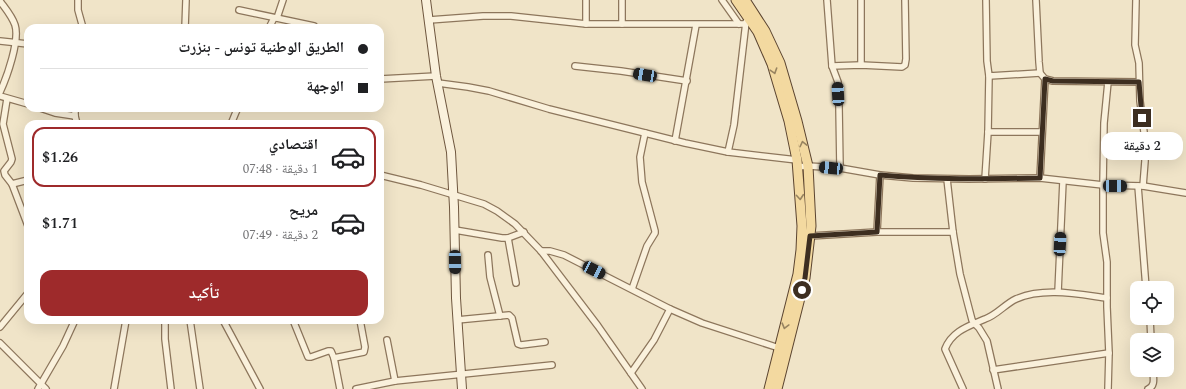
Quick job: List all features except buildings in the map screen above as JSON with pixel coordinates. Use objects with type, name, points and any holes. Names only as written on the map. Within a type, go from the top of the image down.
[{"type":"main road","points":[[736,0],[744,21],[758,32],[772,64],[789,121],[797,163],[802,226],[801,250],[798,274],[769,389]]},
{"type":"main road","points":[[745,0],[765,31],[780,63],[808,166],[810,236],[805,278],[777,389]]},
{"type":"street","points":[[78,0],[78,10],[82,24]]},
{"type":"street","points":[[185,24],[186,0]]},
{"type":"street","points":[[271,24],[283,0]]},
{"type":"street","points":[[426,0],[437,80],[451,152],[454,195],[457,320],[462,389]]},
{"type":"street","points":[[586,0],[586,24]]},
{"type":"street","points":[[622,0],[622,24]]},
{"type":"street","points":[[722,0],[744,21]]},
{"type":"street","points":[[827,0],[832,66],[838,82],[840,168]]},
{"type":"street","points":[[861,0],[861,65]]},
{"type":"street","points":[[832,66],[861,65],[902,67],[905,65],[905,0]]},
{"type":"street","points":[[985,179],[989,76],[987,61],[986,0]]},
{"type":"street","points":[[1036,0],[1040,73],[1045,79],[1053,81],[1139,82]]},
{"type":"street","points":[[1136,0],[1134,45],[1139,63],[1139,82],[1144,132],[1145,161],[1141,186],[1146,281]]},
{"type":"street","points":[[0,1],[15,26],[13,54],[0,92]]},
{"type":"street","points":[[239,10],[304,24]]},
{"type":"street","points":[[429,20],[483,16],[511,16],[586,24],[696,25],[744,21]]},
{"type":"street","points":[[728,152],[734,125],[744,21]]},
{"type":"street","points":[[675,141],[696,25]]},
{"type":"street","points":[[0,41],[24,43]]},
{"type":"street","points":[[575,66],[687,81]]},
{"type":"street","points":[[989,76],[1040,73]]},
{"type":"street","points":[[384,79],[437,80],[489,91],[549,109],[675,141],[808,166],[840,168],[880,175],[913,178],[1040,178],[1103,185],[1141,186],[1186,193]]},
{"type":"street","points":[[1040,178],[1045,79]]},
{"type":"street","points":[[1108,82],[1104,123],[1103,185],[1103,234],[1107,262],[1108,389]]},
{"type":"street","points":[[0,96],[24,103]]},
{"type":"street","points":[[7,99],[3,124],[12,159],[2,172],[12,184],[24,216]]},
{"type":"street","points":[[55,112],[75,116]]},
{"type":"street","points":[[75,112],[76,120]]},
{"type":"street","points":[[988,132],[1042,132]]},
{"type":"street","points":[[632,290],[646,246],[655,233],[642,182],[641,153],[645,133]]},
{"type":"street","points":[[877,232],[880,175]]},
{"type":"street","points":[[384,176],[421,185],[484,204],[507,218],[524,232],[542,251],[598,326],[631,373],[640,389]]},
{"type":"street","points":[[947,179],[953,232],[960,274],[974,323],[987,341],[998,389]]},
{"type":"street","points":[[12,184],[24,181]]},
{"type":"street","points":[[1058,292],[1063,181]]},
{"type":"street","points":[[455,230],[502,238],[508,238],[524,232]]},
{"type":"street","points":[[810,236],[877,232],[953,232]]},
{"type":"street","points":[[508,238],[516,283]]},
{"type":"street","points":[[542,251],[550,251],[564,255],[670,309],[702,323],[779,348]]},
{"type":"street","points":[[488,255],[490,277],[500,316]]},
{"type":"street","points":[[964,389],[945,349],[956,333],[974,323],[986,319],[1014,300],[1024,296],[1058,292],[1107,298]]},
{"type":"street","points":[[0,327],[24,298]]},
{"type":"street","points":[[631,373],[654,340],[670,309]]},
{"type":"street","points":[[457,320],[509,315],[512,318],[518,344],[521,345],[545,342]]},
{"type":"street","points":[[40,387],[63,346],[73,324]]},
{"type":"street","points":[[114,389],[125,324]]},
{"type":"street","points":[[165,324],[165,339],[171,389]]},
{"type":"street","points":[[191,324],[200,389]]},
{"type":"street","points":[[225,324],[260,389]]},
{"type":"street","points":[[295,324],[308,357],[330,351],[332,352],[340,389]]},
{"type":"street","points":[[334,358],[364,352],[365,347],[361,324]]},
{"type":"street","points":[[387,340],[395,381]]},
{"type":"street","points":[[0,343],[40,387],[46,389]]},
{"type":"street","points":[[993,370],[1108,353]]},
{"type":"street","points":[[356,389],[395,381],[552,365]]},
{"type":"street","points":[[1148,389],[1153,385],[1153,377]]},
{"type":"route","points":[[802,290],[805,278],[810,236],[877,232],[880,175],[913,178],[1040,178],[1045,79],[1053,81],[1139,82],[1142,118]]}]
